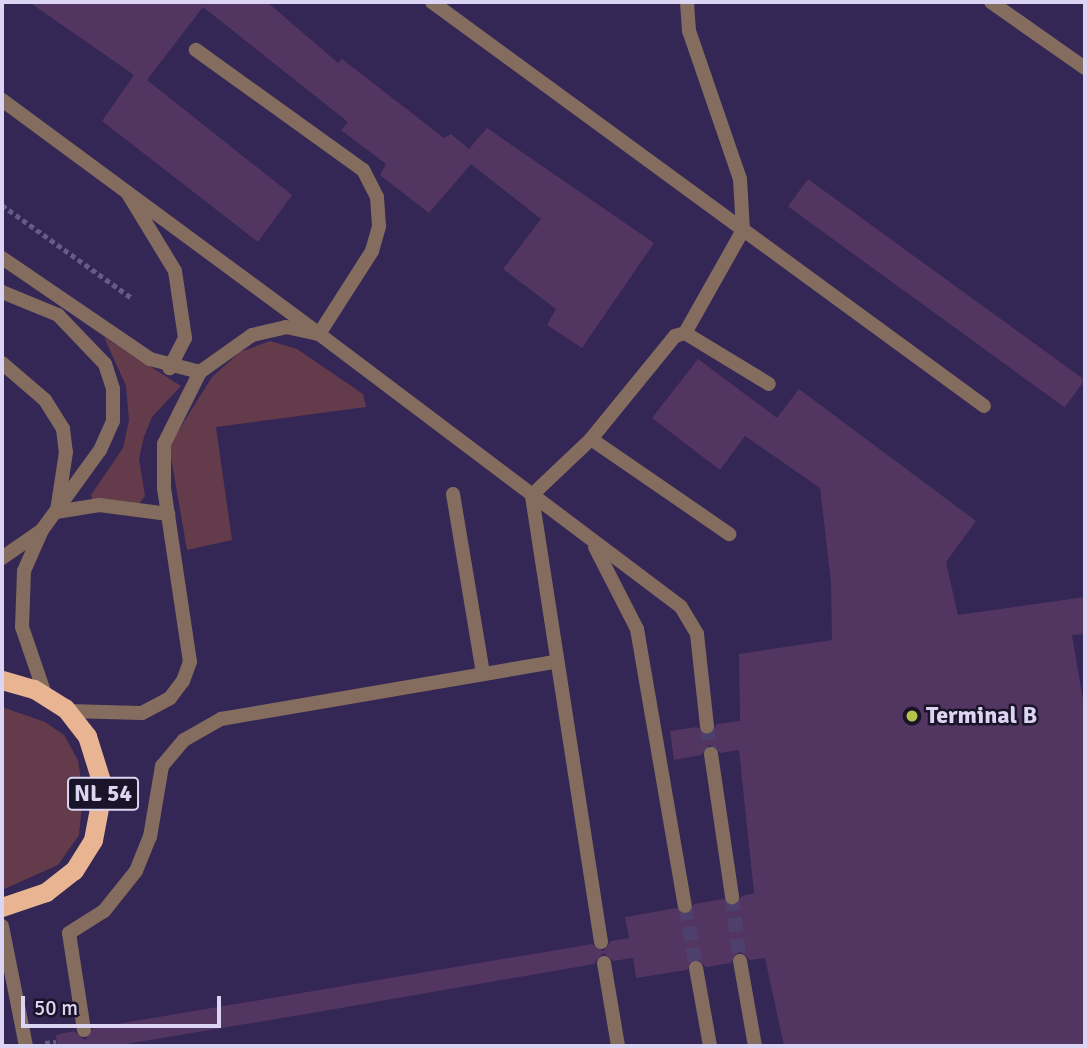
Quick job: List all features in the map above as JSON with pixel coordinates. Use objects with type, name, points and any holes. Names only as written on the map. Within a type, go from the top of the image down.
[{"type":"highway","name":"NL 54","points":[[2,680],[45,694],[68,712],[87,736],[100,769],[99,822],[85,855],[61,882],[30,900],[2,907]]},
{"type":"street","points":[[432,2],[984,406]]},
{"type":"street","points":[[532,495],[591,439],[667,342],[685,332],[743,230],[740,179],[689,31],[687,2]]},
{"type":"street","points":[[991,2],[1085,68]]},
{"type":"street","points":[[196,50],[363,170],[377,197],[379,226],[372,251],[319,334]]},
{"type":"street","points":[[2,100],[122,184],[681,607],[697,634],[706,726]]},
{"type":"street","points":[[122,184],[175,271],[185,338],[170,368]]},
{"type":"street","points":[[2,258],[170,368],[200,372]]},
{"type":"street","points":[[2,558],[42,530],[57,512],[100,450],[113,421],[113,389],[99,356],[58,315],[36,282]]},
{"type":"street","points":[[2,292],[58,315]]},
{"type":"street","points":[[68,712],[142,713],[170,698],[183,681],[190,662],[168,514],[164,444],[200,372],[252,335],[286,327],[319,334]]},
{"type":"street","points":[[685,332],[769,384]]},
{"type":"street","points":[[2,363],[45,400],[63,429],[66,452],[57,512]]},
{"type":"street","points":[[591,439],[729,534]]},
{"type":"street","points":[[453,494],[483,674]]},
{"type":"street","points":[[532,495],[601,942]]},
{"type":"street","points":[[57,512],[99,505],[168,514]]},
{"type":"street","points":[[42,530],[24,571],[19,604],[45,694]]},
{"type":"street","points":[[593,542],[637,629],[685,906]]},
{"type":"street","points":[[85,1030],[69,933],[104,911],[136,871],[150,837],[162,766],[184,740],[221,719],[556,662]]},
{"type":"street","points":[[711,754],[732,897]]},
{"type":"street","points":[[2,926],[26,1046]]},
{"type":"street","points":[[740,961],[755,1046]]},
{"type":"street","points":[[604,963],[618,1046]]},
{"type":"street","points":[[696,968],[710,1046]]},
{"type":"path","points":[[2,205],[132,298]]},
{"type":"shaded area","points":[[104,337],[181,386],[152,417],[144,437],[139,459],[145,496],[139,504],[93,501],[91,495],[123,448],[129,420],[126,386]]},
{"type":"shaded area","points":[[270,341],[297,349],[363,394],[366,407],[216,427],[232,540],[187,550],[169,446],[212,377],[240,352]]},
{"type":"shaded area","points":[[2,707],[45,722],[64,735],[78,760],[83,794],[79,835],[58,865],[2,890]]},
{"type":"building","points":[[29,2],[267,2],[338,63],[342,59],[444,138],[451,134],[469,149],[487,128],[654,243],[582,348],[547,325],[556,309],[503,269],[541,219],[471,164],[429,213],[380,175],[386,164],[341,130],[348,122],[203,7],[147,80],[292,195],[258,242],[102,121],[134,75]]},
{"type":"building","points":[[808,179],[1085,380],[1065,408],[788,207]]},
{"type":"building","name":"Terminal B","points":[[698,359],[777,418],[799,389],[976,521],[946,562],[958,615],[1085,597],[1085,634],[1072,635],[1085,712],[1085,1046],[784,1046],[765,958],[750,960],[739,951],[731,963],[706,967],[695,958],[687,970],[636,978],[633,958],[613,961],[603,953],[594,964],[312,1013],[114,1046],[57,1046],[56,1035],[74,1031],[85,1040],[93,1028],[592,944],[603,951],[611,941],[629,938],[625,917],[676,908],[687,915],[694,904],[723,899],[734,906],[742,896],[754,893],[739,750],[721,753],[709,745],[701,755],[674,760],[670,731],[697,727],[709,735],[717,724],[740,721],[739,654],[832,640],[831,582],[820,488],[745,436],[720,470],[652,418]]},
{"type":"tunnel","points":[[707,726],[711,754]]},
{"type":"tunnel","points":[[732,897],[740,961]]},
{"type":"tunnel","points":[[685,906],[696,968]]},
{"type":"place","name":"Terminal B","points":[[912,716]]}]
